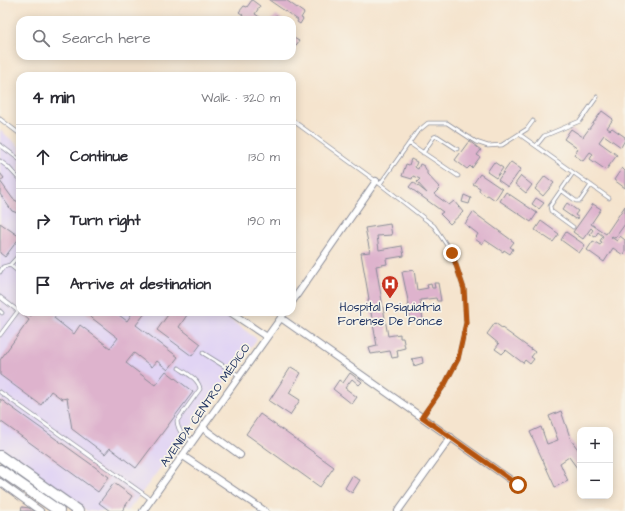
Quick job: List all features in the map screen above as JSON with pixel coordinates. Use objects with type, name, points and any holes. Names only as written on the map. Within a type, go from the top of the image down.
[{"type":"main road","points":[[0,456],[78,511]]},
{"type":"main road","points":[[0,470],[59,511]]},
{"type":"street","points":[[296,296],[378,183]]},
{"type":"street","points":[[236,316],[267,338]]},
{"type":"street","points":[[281,318],[518,485]]},
{"type":"street","name":"AVENIDA CENTRO MÉDICO","points":[[143,511],[281,318]]},
{"type":"street","points":[[203,428],[240,455]]},
{"type":"street","points":[[398,511],[451,438]]},
{"type":"street","points":[[183,456],[265,511]]},
{"type":"street","points":[[0,482],[40,511]]},
{"type":"lane","points":[[536,146],[544,136],[580,121],[597,97]]},
{"type":"lane","points":[[0,119],[16,131]]},
{"type":"lane","points":[[378,183],[417,132],[428,123],[447,123],[476,142],[488,146],[502,145],[527,129],[534,121]]},
{"type":"lane","points":[[296,123],[434,226],[452,253],[464,289],[466,323],[458,359],[445,384],[422,417]]},
{"type":"lane","points":[[519,134],[609,198]]},
{"type":"lane","points":[[423,153],[434,136],[437,136],[456,149]]},
{"type":"lane","points":[[409,143],[458,176]]},
{"type":"lane","points":[[0,145],[16,157]]},
{"type":"lane","points":[[0,161],[16,176]]},
{"type":"lane","points":[[572,227],[550,211],[550,206],[574,173]]},
{"type":"lane","points":[[561,190],[576,201],[580,201],[591,185]]},
{"type":"lane","points":[[0,272],[4,267],[10,265],[16,258]]},
{"type":"lane","points":[[10,265],[16,270]]},
{"type":"lane","points":[[0,297],[16,308]]},
{"type":"lane","points":[[0,335],[16,314]]},
{"type":"lane","points":[[203,353],[240,376]]},
{"type":"lane","points":[[179,368],[198,382],[200,386],[200,389],[177,421],[178,430],[181,434],[193,442]]},
{"type":"lane","points":[[0,392],[152,500]]},
{"type":"shaded area","points":[[0,130],[16,144],[16,316],[225,316],[257,339],[128,511],[87,511],[0,449]]},
{"type":"building","points":[[252,0],[260,6],[255,14],[258,16],[242,16],[239,12],[244,6],[247,7]]},
{"type":"building","points":[[269,0],[286,0],[304,13],[300,24],[297,22],[298,20],[296,16],[292,16]]},
{"type":"building","points":[[602,111],[613,119],[607,128],[610,130],[612,128],[625,137],[621,147],[604,135],[599,142],[617,155],[606,170],[590,159],[593,154],[590,152],[583,161],[574,155],[578,149],[564,139],[571,129],[583,137]]},
{"type":"building","points":[[469,141],[481,150],[477,155],[480,157],[472,168],[470,166],[467,169],[455,160]]},
{"type":"building","points":[[411,159],[417,162],[416,168],[418,169],[420,164],[424,166],[427,174],[440,188],[434,194],[449,205],[454,201],[463,212],[450,224],[440,214],[443,212],[409,187],[413,182],[427,193],[417,182],[420,179],[413,176],[412,179],[402,176],[406,164],[409,165]]},
{"type":"building","points":[[494,162],[503,168],[496,178],[487,172]]},
{"type":"building","points":[[511,162],[521,169],[508,187],[498,180]]},
{"type":"building","points":[[622,168],[625,171],[625,188],[614,180]]},
{"type":"building","points":[[0,173],[4,178],[0,181]]},
{"type":"building","points":[[480,174],[502,189],[495,200],[479,191],[480,188],[473,184]]},
{"type":"building","points":[[521,176],[532,185],[526,193],[515,184]]},
{"type":"building","points":[[545,176],[554,183],[543,196],[535,189]]},
{"type":"building","points":[[0,181],[13,199],[16,201],[16,212],[12,211],[0,194]]},
{"type":"building","points":[[506,192],[537,213],[531,222],[500,201]]},
{"type":"building","points":[[464,195],[471,198],[469,204],[462,202]]},
{"type":"building","points":[[536,198],[544,203],[539,209],[532,204]]},
{"type":"building","points":[[567,203],[578,211],[575,215],[579,218],[575,219],[562,210]]},
{"type":"building","points":[[593,204],[601,209],[591,224],[606,234],[625,206],[625,224],[615,238],[612,236],[611,237],[617,241],[620,236],[625,240],[625,253],[623,255],[613,248],[604,262],[587,250],[593,241],[600,245],[602,242],[600,241],[603,236],[598,232],[595,237],[590,234],[593,230],[591,228],[583,239],[573,232]]},
{"type":"building","points":[[473,212],[514,242],[510,247],[513,249],[510,254],[504,250],[503,252],[485,240],[482,244],[475,239],[478,234],[465,224]]},
{"type":"building","points":[[541,221],[559,234],[553,242],[535,230]]},
{"type":"building","points":[[0,223],[16,234],[16,242],[5,257],[0,253]]},
{"type":"building","points":[[390,224],[392,235],[377,236],[379,250],[402,246],[404,256],[386,259],[387,264],[376,266],[388,336],[400,334],[400,338],[403,338],[405,348],[397,350],[398,357],[392,358],[390,351],[371,354],[369,348],[377,346],[370,307],[369,308],[369,299],[361,253],[370,252],[365,228]]},
{"type":"building","points":[[566,232],[585,245],[579,253],[561,240]]},
{"type":"building","points":[[414,270],[417,290],[428,288],[427,285],[431,284],[432,288],[435,288],[434,283],[438,283],[441,301],[437,301],[436,298],[420,300],[423,320],[411,322],[402,272]]},
{"type":"building","points":[[24,316],[55,316],[54,318],[74,334],[80,325],[110,348],[118,338],[89,316],[120,316],[127,321],[130,316],[143,316],[136,325],[178,357],[168,370],[157,361],[152,367],[134,353],[126,363],[155,385],[166,371],[193,392],[136,468],[110,448],[105,454],[72,429],[67,398],[62,399],[51,391],[41,405],[0,375],[0,360],[29,320]]},
{"type":"building","points":[[167,316],[186,316],[179,327],[201,344],[192,356],[157,330]]},
{"type":"building","points":[[495,323],[535,352],[531,357],[534,359],[530,364],[525,360],[523,363],[506,350],[502,354],[495,349],[499,344],[487,334]]},
{"type":"building","points":[[422,357],[423,363],[414,366],[412,359]]},
{"type":"building","points":[[291,367],[301,373],[289,393],[300,400],[290,415],[269,401]]},
{"type":"building","points":[[350,373],[362,382],[359,385],[352,379],[345,388],[357,397],[352,404],[333,389],[339,380],[343,383]]},
{"type":"building","points":[[0,399],[109,477],[98,492],[0,421]]},
{"type":"building","points":[[561,411],[571,440],[577,448],[577,468],[569,457],[560,463],[568,481],[555,487],[530,432],[541,427],[547,444],[558,440],[549,416]]},
{"type":"building","points":[[260,414],[334,467],[320,487],[246,434]]},
{"type":"building","points":[[352,476],[360,480],[352,493],[345,488]]},
{"type":"building","points":[[114,483],[132,496],[122,511],[110,511],[99,503]]},
{"type":"building","points":[[22,507],[29,508],[35,511],[21,511]]},
{"type":"place","name":"Hospital Psiquiatria Forense De Ponce","points":[[390,299]]},
{"type":"route","points":[[452,253],[464,289],[466,323],[458,359],[445,384],[422,417],[518,485]]}]
